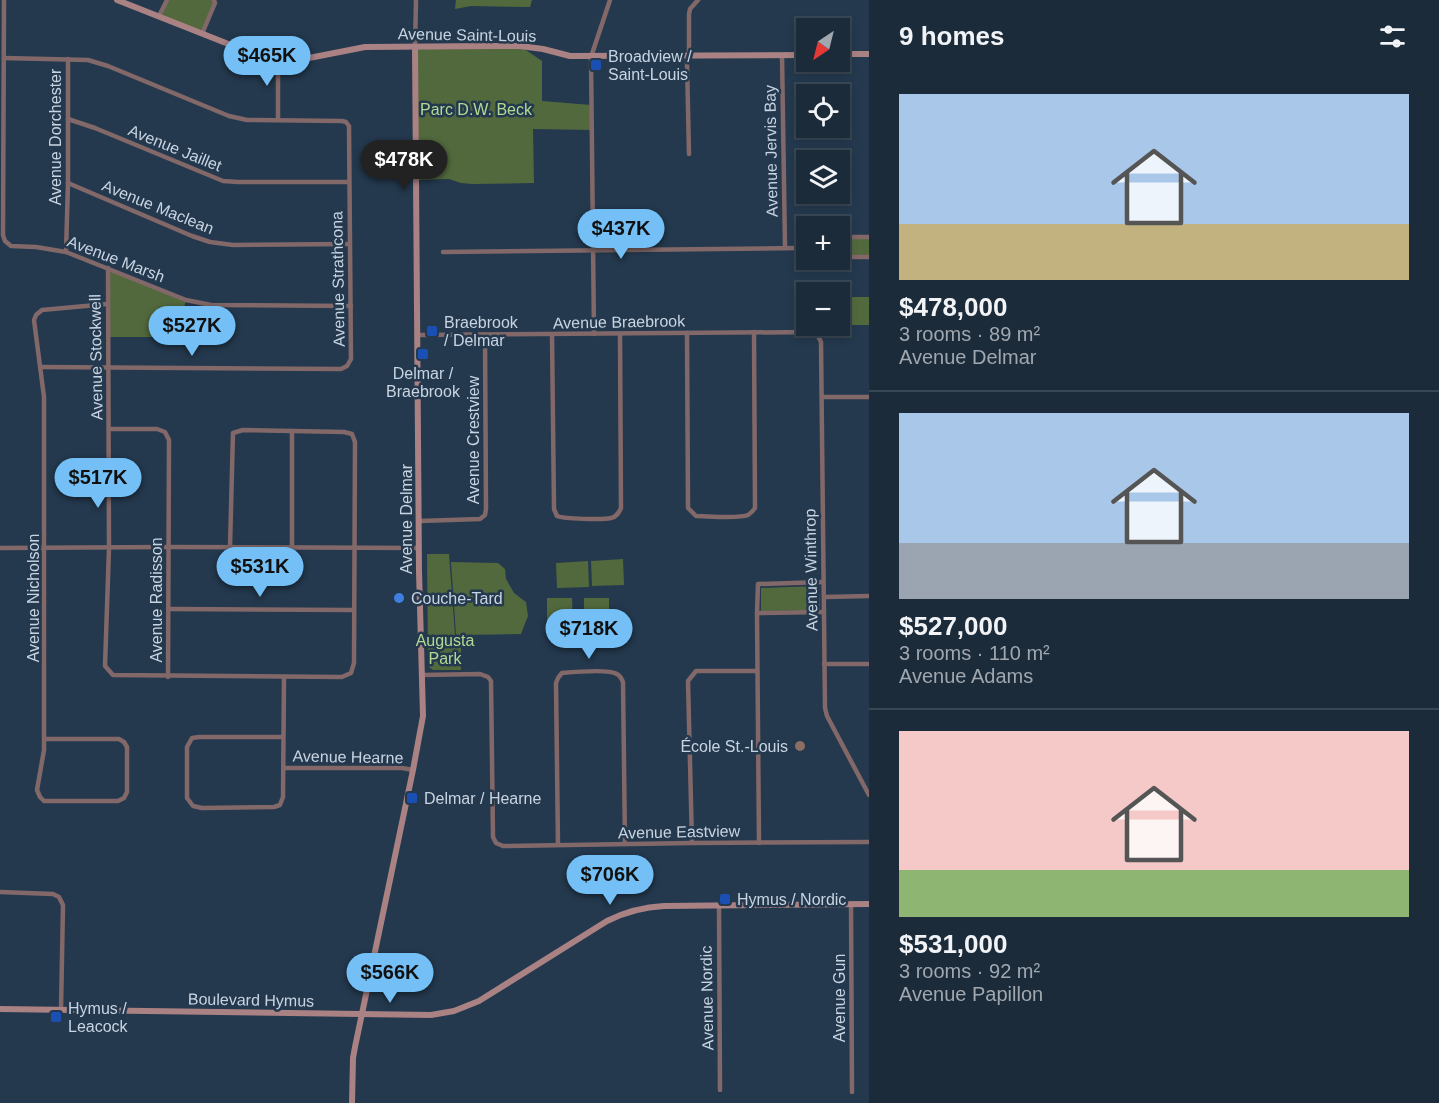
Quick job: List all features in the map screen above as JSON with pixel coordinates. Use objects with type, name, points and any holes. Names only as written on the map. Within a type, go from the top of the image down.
[{"type":"street","name":"Avenue Marsh","points":[[4,0],[3,235],[5,241],[11,246],[66,252],[186,300],[211,305],[351,306]]},
{"type":"street","name":"Avenue Saint-Louis","points":[[117,0],[236,47],[309,58],[365,47],[520,46],[570,56],[591,57],[796,55]]},
{"type":"street","points":[[159,16],[167,0]]},
{"type":"street","points":[[202,34],[215,3],[214,0]]},
{"type":"street","name":"Avenue Delmar","points":[[352,1103],[353,1058],[423,716],[419,548],[416,0]]},
{"type":"street","points":[[594,334],[591,57],[610,0]]},
{"type":"street","points":[[689,154],[687,63],[689,14],[690,9],[698,0]]},
{"type":"street","points":[[4,58],[88,60],[108,66],[229,116],[247,120],[278,119],[278,54]]},
{"type":"street","points":[[850,54],[869,54]]},
{"type":"street","name":"Avenue Jervis Bay","points":[[782,55],[785,248]]},
{"type":"street","name":"Avenue Dorchester","points":[[66,252],[68,59]]},
{"type":"street","name":"Avenue Jaillet","points":[[68,119],[223,181],[349,182]]},
{"type":"street","name":"Avenue Strathcona","points":[[107,367],[341,369],[347,366],[351,359],[349,126],[342,121],[278,119]]},
{"type":"street","name":"Avenue Maclean","points":[[68,183],[210,242],[233,245],[350,244]]},
{"type":"street","points":[[850,237],[869,237]]},
{"type":"street","points":[[443,252],[796,248]]},
{"type":"street","points":[[850,257],[869,257]]},
{"type":"street","name":"Avenue Stockwell","points":[[108,268],[109,548],[105,666],[113,675],[168,676]]},
{"type":"street","name":"Avenue Nicholson","points":[[44,739],[118,739],[124,742],[127,747],[127,792],[124,798],[118,801],[45,801],[37,790],[44,750],[44,739],[45,547],[44,397],[34,320],[42,310],[107,304]]},
{"type":"street","points":[[687,333],[688,508],[696,516],[747,516],[755,508],[754,332]]},
{"type":"street","name":"Avenue Braebrook","points":[[418,335],[796,332]]},
{"type":"street","points":[[552,334],[555,509],[557,516],[612,518],[621,508],[620,334]]},
{"type":"street","name":"Avenue Crestview","points":[[420,521],[480,519],[485,515],[485,335]]},
{"type":"street","name":"Avenue Winthrop","points":[[819,336],[822,397],[824,698],[827,716],[869,795]]},
{"type":"street","points":[[40,368],[107,367]]},
{"type":"street","points":[[822,397],[869,397]]},
{"type":"street","name":"Avenue Radisson","points":[[109,429],[158,429],[165,432],[169,440],[168,676],[342,677],[351,673],[354,663],[353,609]]},
{"type":"street","points":[[168,609],[353,609],[355,442],[352,434],[243,430],[233,433],[230,548]]},
{"type":"street","points":[[292,431],[292,548]]},
{"type":"street","points":[[0,548],[419,548]]},
{"type":"street","points":[[759,843],[758,584],[823,582]]},
{"type":"street","points":[[824,597],[869,596]]},
{"type":"street","points":[[757,613],[824,612]]},
{"type":"street","points":[[824,664],[869,664]]},
{"type":"street","points":[[558,845],[556,683],[562,672],[584,671],[614,672],[620,675],[623,681],[625,844]]},
{"type":"street","points":[[692,843],[688,681],[696,671],[757,671]]},
{"type":"street","name":"Avenue Eastview","points":[[422,675],[480,674],[488,677],[490,681],[493,837],[496,843],[503,846],[869,842]]},
{"type":"street","points":[[283,737],[192,738],[187,747],[187,798],[193,806],[202,808],[280,805],[283,797],[284,768],[284,678]]},
{"type":"street","name":"Avenue Hearne","points":[[284,768],[402,768],[413,770]]},
{"type":"street","points":[[0,892],[52,894],[59,897],[63,905],[61,1010]]},
{"type":"street","name":"Avenue Gun","points":[[851,904],[852,1092]]},
{"type":"street","name":"Boulevard Hymus","points":[[0,1010],[431,1016],[479,1001],[601,925],[621,914],[638,909],[654,906],[869,904]]},
{"type":"street","name":"Avenue Nordic","points":[[719,905],[720,1090]]},
{"type":"green space","points":[[167,0],[214,0],[202,34],[159,16]]},
{"type":"green space","points":[[456,0],[532,0],[530,7],[471,6],[455,9]]},
{"type":"green space","name":"Parc D.W. Beck","points":[[520,46],[542,61],[542,101],[591,105],[592,130],[533,129],[534,183],[472,184],[449,179],[417,180],[415,47]]},
{"type":"green space","points":[[850,237],[869,237],[869,257],[850,257]]},
{"type":"green space","points":[[108,268],[186,300],[176,337],[107,337]]},
{"type":"green space","points":[[850,297],[869,297],[869,325],[850,325]]},
{"type":"green space","name":"Augusta Park","points":[[427,554],[449,554],[455,635],[451,562],[498,563],[505,569],[506,579],[514,593],[526,602],[528,616],[521,634],[461,635],[461,670],[433,670],[430,668],[428,665]]},
{"type":"green space","points":[[623,559],[624,585],[592,586],[591,561]]},
{"type":"green space","points":[[588,561],[589,587],[557,588],[556,563]]},
{"type":"green space","points":[[819,586],[820,610],[761,611],[761,588]]},
{"type":"green space","points":[[547,598],[572,598],[573,630],[547,631]]},
{"type":"green space","points":[[584,598],[609,598],[609,630],[584,631]]},
{"type":"place","name":"Broadview / Saint-Louis","points":[[596,65]]},
{"type":"place","name":"Braebrook / Delmar","points":[[432,331]]},
{"type":"place","name":"Delmar / Braebrook","points":[[423,354]]},
{"type":"place","name":"Couche-Tard","points":[[399,598]]},
{"type":"place","name":"École St.-Louis","points":[[800,746]]},
{"type":"place","name":"Delmar / Hearne","points":[[412,798]]},
{"type":"place","name":"Hymus / Nordic","points":[[725,899]]},
{"type":"place","name":"Hymus / Leacock","points":[[56,1017]]}]
